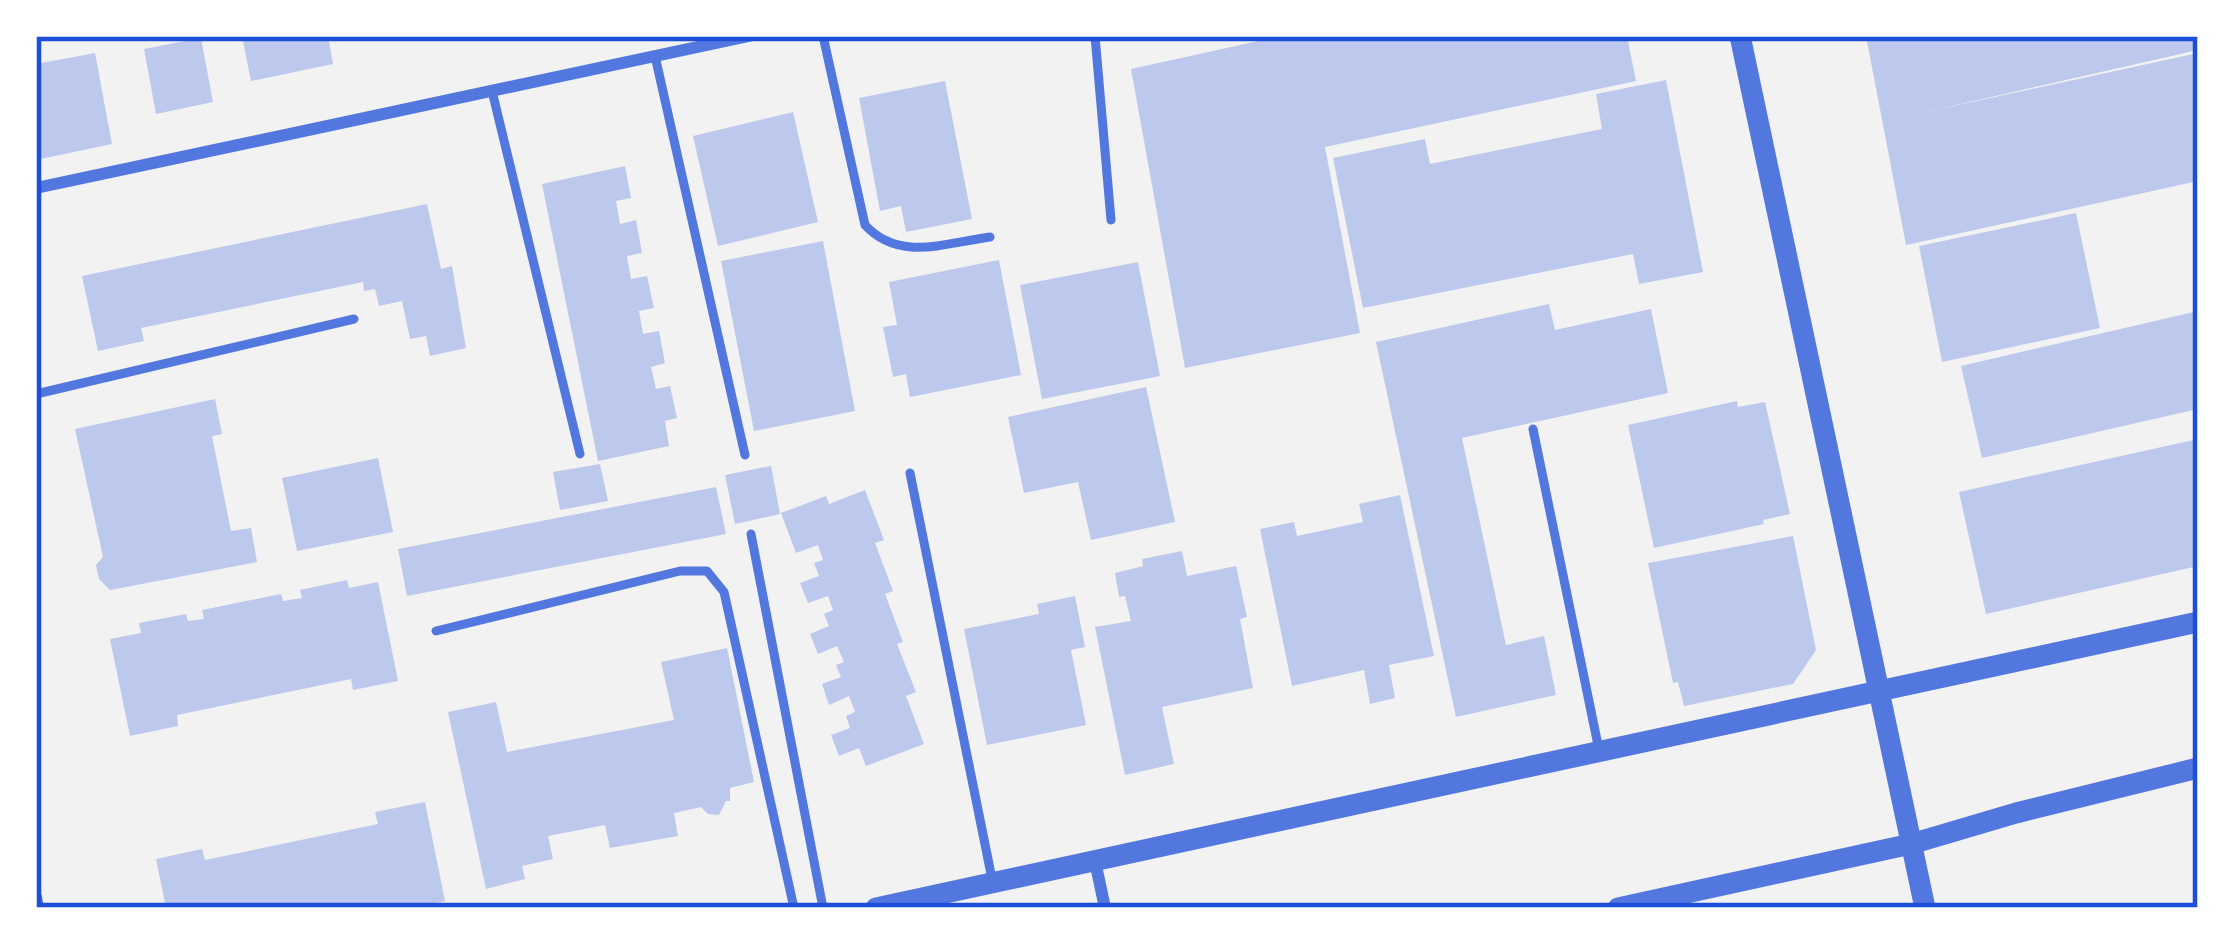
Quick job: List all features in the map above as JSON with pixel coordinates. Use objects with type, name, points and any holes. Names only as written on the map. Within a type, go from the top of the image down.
[{"type":"street","points":[[36,188],[748,36]]},
{"type":"street","points":[[1740,36],[1925,908]]},
{"type":"street","points":[[879,908],[2198,622]]},
{"type":"street","points":[[1618,908],[1911,844],[2198,769]]},
{"type":"street","points":[[1095,861],[1105,908]]},
{"type":"street","points":[[36,897],[38,908]]},
{"type":"lane","points":[[823,36],[865,226],[882,244],[905,249],[990,237]]},
{"type":"lane","points":[[1098,37],[1112,220]]},
{"type":"lane","points":[[655,56],[745,455]]},
{"type":"lane","points":[[492,91],[580,454]]},
{"type":"lane","points":[[36,394],[354,319]]},
{"type":"lane","points":[[1533,429],[1599,750]]},
{"type":"lane","points":[[910,473],[993,883]]},
{"type":"lane","points":[[751,534],[823,908]]},
{"type":"lane","points":[[436,631],[680,571],[707,571],[724,592],[794,908]]},
{"type":"building","points":[[242,36],[328,36],[333,64],[251,81]]},
{"type":"building","points":[[1281,36],[1627,36],[1636,81],[1325,147],[1360,333],[1185,368],[1131,69]]},
{"type":"building","points":[[1866,36],[2198,36],[2198,50],[1930,111],[2198,53],[2198,181],[1906,245]]},
{"type":"building","points":[[201,38],[213,102],[156,114],[144,49]]},
{"type":"building","points":[[95,53],[112,144],[36,160],[36,64]]},
{"type":"building","points":[[1666,80],[1703,272],[1639,284],[1633,254],[1363,308],[1333,158],[1425,139],[1430,164],[1602,129],[1596,94]]},
{"type":"building","points":[[945,81],[972,219],[906,232],[901,206],[880,211],[859,98]]},
{"type":"building","points":[[793,112],[818,222],[718,246],[693,136]]},
{"type":"building","points":[[625,166],[631,198],[616,201],[620,224],[636,220],[642,253],[627,256],[631,279],[647,276],[654,308],[639,311],[643,334],[659,331],[665,363],[651,367],[656,389],[670,386],[677,418],[665,421],[669,446],[598,461],[542,184]]},
{"type":"building","points":[[427,204],[441,269],[452,266],[466,348],[430,356],[426,336],[410,339],[402,301],[379,306],[375,289],[364,291],[363,282],[141,328],[144,341],[98,351],[82,276]]},
{"type":"building","points":[[2076,213],[2100,328],[1942,362],[1919,246]]},
{"type":"building","points":[[823,241],[855,411],[754,431],[721,261]]},
{"type":"building","points":[[999,260],[1021,375],[910,397],[906,374],[893,377],[883,327],[897,325],[889,282]]},
{"type":"building","points":[[1138,262],[1160,376],[1042,399],[1020,285]]},
{"type":"building","points":[[1549,304],[1555,330],[1651,309],[1668,393],[1462,438],[1506,645],[1544,636],[1556,695],[1456,717],[1376,342]]},
{"type":"building","points":[[2198,311],[2198,409],[1982,458],[1961,366]]},
{"type":"building","points":[[1146,387],[1175,522],[1091,540],[1078,482],[1024,493],[1008,417]]},
{"type":"building","points":[[215,399],[222,434],[212,436],[231,531],[251,528],[257,562],[110,590],[99,579],[96,565],[103,557],[75,429]]},
{"type":"building","points":[[1737,401],[1738,407],[1765,402],[1790,514],[1654,548],[1628,425]]},
{"type":"building","points":[[2198,439],[2198,566],[1986,614],[1959,492]]},
{"type":"building","points":[[378,458],[393,532],[297,551],[282,478]]},
{"type":"building","points":[[600,464],[608,501],[560,510],[553,472]]},
{"type":"building","points":[[771,466],[780,514],[735,524],[725,475]]},
{"type":"building","points":[[716,487],[726,534],[407,596],[398,549]]},
{"type":"building","points":[[865,490],[884,540],[875,543],[893,591],[885,594],[903,642],[897,644],[916,692],[906,696],[924,744],[866,766],[859,748],[839,756],[831,735],[850,728],[846,716],[855,712],[849,696],[829,705],[822,684],[841,677],[836,665],[844,662],[837,646],[818,654],[810,634],[829,626],[824,614],[833,610],[828,596],[808,603],[800,583],[819,576],[814,563],[823,560],[818,545],[796,553],[781,513],[826,496],[829,504]]},
{"type":"building","points":[[1400,495],[1434,656],[1389,665],[1395,698],[1370,704],[1364,670],[1292,686],[1260,529],[1294,522],[1297,536],[1363,522],[1359,504]]},
{"type":"building","points":[[1793,536],[1816,650],[1793,684],[1684,706],[1678,682],[1673,683],[1648,563]]},
{"type":"building","points":[[1182,551],[1187,576],[1236,566],[1247,617],[1240,619],[1253,688],[1162,707],[1174,764],[1125,775],[1095,627],[1131,621],[1125,596],[1119,597],[1115,573],[1143,566],[1142,559]]},
{"type":"building","points":[[347,580],[349,588],[378,582],[398,681],[353,690],[351,679],[177,715],[178,726],[130,736],[110,639],[141,633],[139,623],[186,614],[188,621],[204,619],[202,610],[281,594],[283,601],[302,598],[300,590]]},
{"type":"building","points":[[1075,596],[1085,647],[1071,650],[1086,725],[987,745],[964,629],[1039,614],[1037,604]]},
{"type":"building","points":[[727,648],[754,782],[730,788],[730,801],[719,815],[701,807],[674,813],[678,836],[610,848],[605,825],[548,836],[553,859],[522,866],[525,879],[486,889],[448,712],[496,702],[507,752],[674,720],[661,662]]},
{"type":"building","points":[[425,802],[445,901],[415,908],[166,908],[156,859],[202,849],[205,860],[378,824],[375,812]]}]
